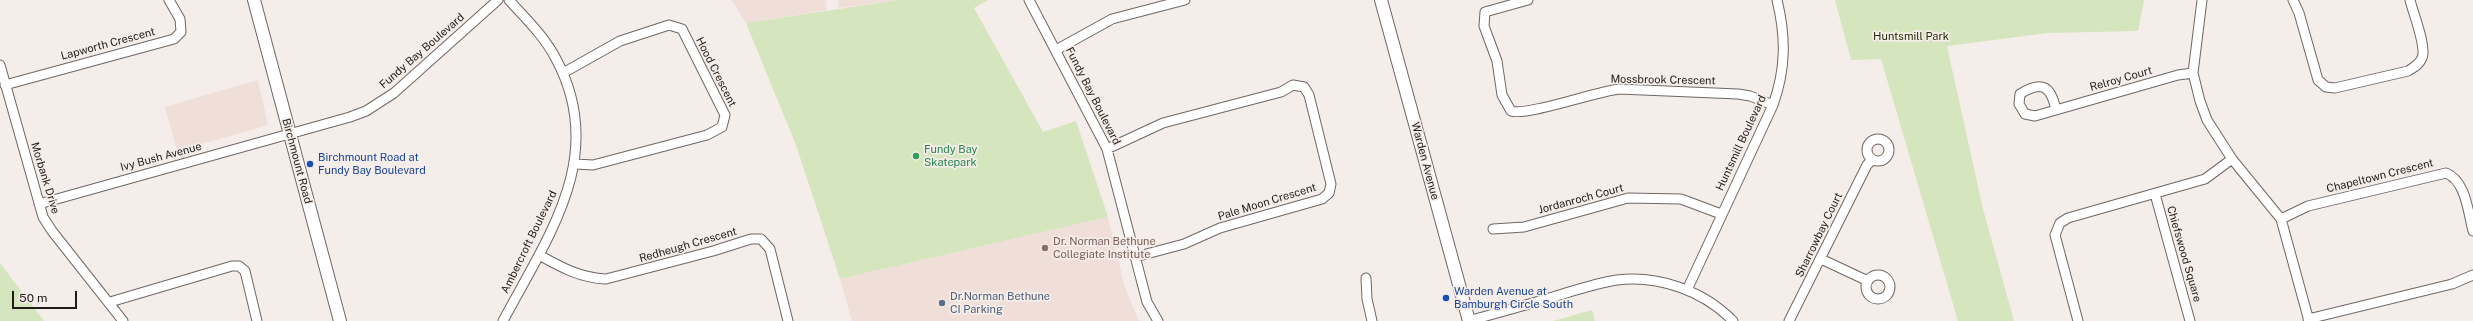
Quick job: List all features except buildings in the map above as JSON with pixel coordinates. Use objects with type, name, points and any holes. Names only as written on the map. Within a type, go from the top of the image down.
[{"type":"main road","name":"Birchmount Road","points":[[254,0],[340,321]]},
{"type":"main road","name":"Warden Avenue","points":[[1381,0],[1469,321]]},
{"type":"street","name":"Lapworth Crescent","points":[[5,85],[174,39],[181,32],[181,25],[169,0]]},
{"type":"street","name":"Fundy Bay Boulevard","points":[[289,134],[350,117],[381,102],[394,93],[498,0]]},
{"type":"street","name":"Ambercroft Boulevard","points":[[503,321],[539,255],[561,209],[575,164],[575,119],[563,73],[544,40],[509,0]]},
{"type":"street","name":"Fundy Bay Boulevard","points":[[1029,0],[1107,149],[1148,302],[1158,321]]},
{"type":"street","points":[[1056,50],[1112,19],[1185,0]]},
{"type":"street","name":"Mossbrook Crescent","points":[[1528,0],[1485,12],[1484,26],[1497,61],[1502,95],[1511,111],[1531,110],[1604,91],[1619,89],[1738,94],[1750,96],[1773,105]]},
{"type":"street","name":"Huntsmill Boulevard","points":[[1687,290],[1721,214],[1773,105],[1780,85],[1785,52],[1782,21],[1777,0]]},
{"type":"street","points":[[2202,0],[2193,73],[2200,101],[2207,120],[2232,159],[2281,219],[2309,320],[2452,284],[2473,275]]},
{"type":"street","points":[[2293,0],[2299,13],[2318,80],[2326,86],[2336,88],[2408,71],[2418,65],[2422,57],[2422,45],[2410,0]]},
{"type":"street","name":"Hood Crescent","points":[[563,73],[620,41],[669,25],[677,26],[682,29],[725,115],[722,127],[716,132],[593,165],[575,164]]},
{"type":"street","name":"Morbank Drive","points":[[0,65],[39,204],[52,232],[110,302],[123,321]]},
{"type":"street","name":"Relroy Court","points":[[2056,110],[2178,75],[2193,73]]},
{"type":"street","name":"Pale Moon Crescent","points":[[1107,149],[1163,123],[1280,92],[1293,85],[1304,87],[1309,95],[1331,184],[1329,193],[1322,199],[1220,228],[1184,244],[1135,257]]},
{"type":"street","name":"Ivy Bush Avenue","points":[[39,204],[289,134]]},
{"type":"street","name":"Chiefswood Square","points":[[2078,321],[2056,240],[2057,227],[2068,218],[2205,179],[2232,159]]},
{"type":"street","name":"Sharrowbay Court","points":[[1789,321],[1867,165],[1872,160]]},
{"type":"street","name":"Chapeltown Crescent","points":[[2281,219],[2308,206],[2446,173],[2454,177],[2460,185],[2473,231]]},
{"type":"street","name":"Chiefswood Square","points":[[2155,194],[2190,321]]},
{"type":"street","name":"Jordanroch Court","points":[[1493,229],[1524,227],[1628,198],[1681,199],[1721,214]]},
{"type":"street","name":"Redheugh Crescent","points":[[539,255],[571,272],[590,278],[606,279],[706,253],[751,239],[761,239],[770,249],[788,321]]},
{"type":"street","points":[[1821,259],[1868,281]]},
{"type":"street","points":[[110,302],[232,266],[239,266],[245,271],[257,321]]},
{"type":"street","points":[[1366,278],[1367,299],[1372,321]]},
{"type":"street","points":[[1469,321],[1616,280],[1658,281],[1687,290],[1719,306],[1733,321]]},
{"type":"shaded area","points":[[732,0],[826,0],[827,10],[746,23]]},
{"type":"shaded area","points":[[838,0],[898,0],[839,8]]},
{"type":"shaded area","points":[[258,80],[268,125],[177,151],[165,107]]},
{"type":"shaded area","name":"Dr. Norman Bethune Collegiate Institute","points":[[1108,217],[1125,288],[1139,321],[852,321],[840,279]]},
{"type":"green space","points":[[898,0],[988,0],[974,8],[1043,132],[1076,121],[1108,217],[840,279],[796,145],[746,23]]},
{"type":"green space","name":"Huntsmill Park","points":[[1835,0],[2144,0],[2138,31],[2048,33],[1947,46],[1983,209],[2014,321],[1958,321],[1881,59],[1851,60]]},
{"type":"green space","points":[[0,263],[44,321],[0,321]]},
{"type":"green space","points":[[1592,310],[1595,321],[1553,321]]},
{"type":"place","name":"Fundy Bay Skatepark","points":[[916,156]]},
{"type":"place","name":"Birchmount Road at Fundy Bay Boulevard","points":[[310,164]]},
{"type":"place","name":"Dr. Norman Bethune Collegiate Institute","points":[[1045,248]]},
{"type":"place","name":"Warden Avenue at Bamburgh Circle South","points":[[1446,298]]},
{"type":"place","name":"Dr.Norman Bethune CI Parking","points":[[942,303]]}]
